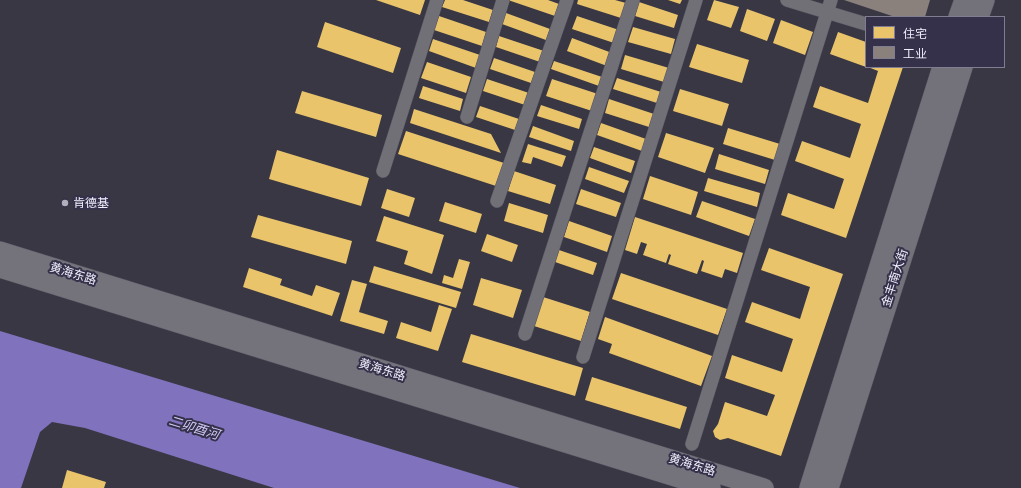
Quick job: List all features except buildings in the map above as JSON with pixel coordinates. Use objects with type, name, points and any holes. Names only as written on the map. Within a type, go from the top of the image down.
[{"type":"main road","points":[[959,16],[965,0]]},
{"type":"main road","points":[[978,16],[984,0]]},
{"type":"main road","name":"金丰南大街","points":[[810,488],[943,68]]},
{"type":"main road","name":"金丰南大街","points":[[828,488],[962,68]]},
{"type":"main road","name":"黄海东路","points":[[0,251],[764,488]]},
{"type":"main road","name":"黄海东路","points":[[0,268],[711,488]]},
{"type":"street","points":[[383,171],[437,0]]},
{"type":"street","points":[[467,118],[503,0]]},
{"type":"street","points":[[497,201],[567,0]]},
{"type":"street","points":[[525,334],[633,0]]},
{"type":"street","points":[[583,356],[696,0]]},
{"type":"street","points":[[787,0],[830,6],[865,24]]},
{"type":"street","points":[[692,444],[830,6]]},
{"type":"water","name":"二卯酉河","points":[[0,331],[520,488],[274,488],[85,428],[52,422],[40,432],[21,488],[0,488]]},
{"type":"place","name":"肯德基","points":[[65,203]]}]
